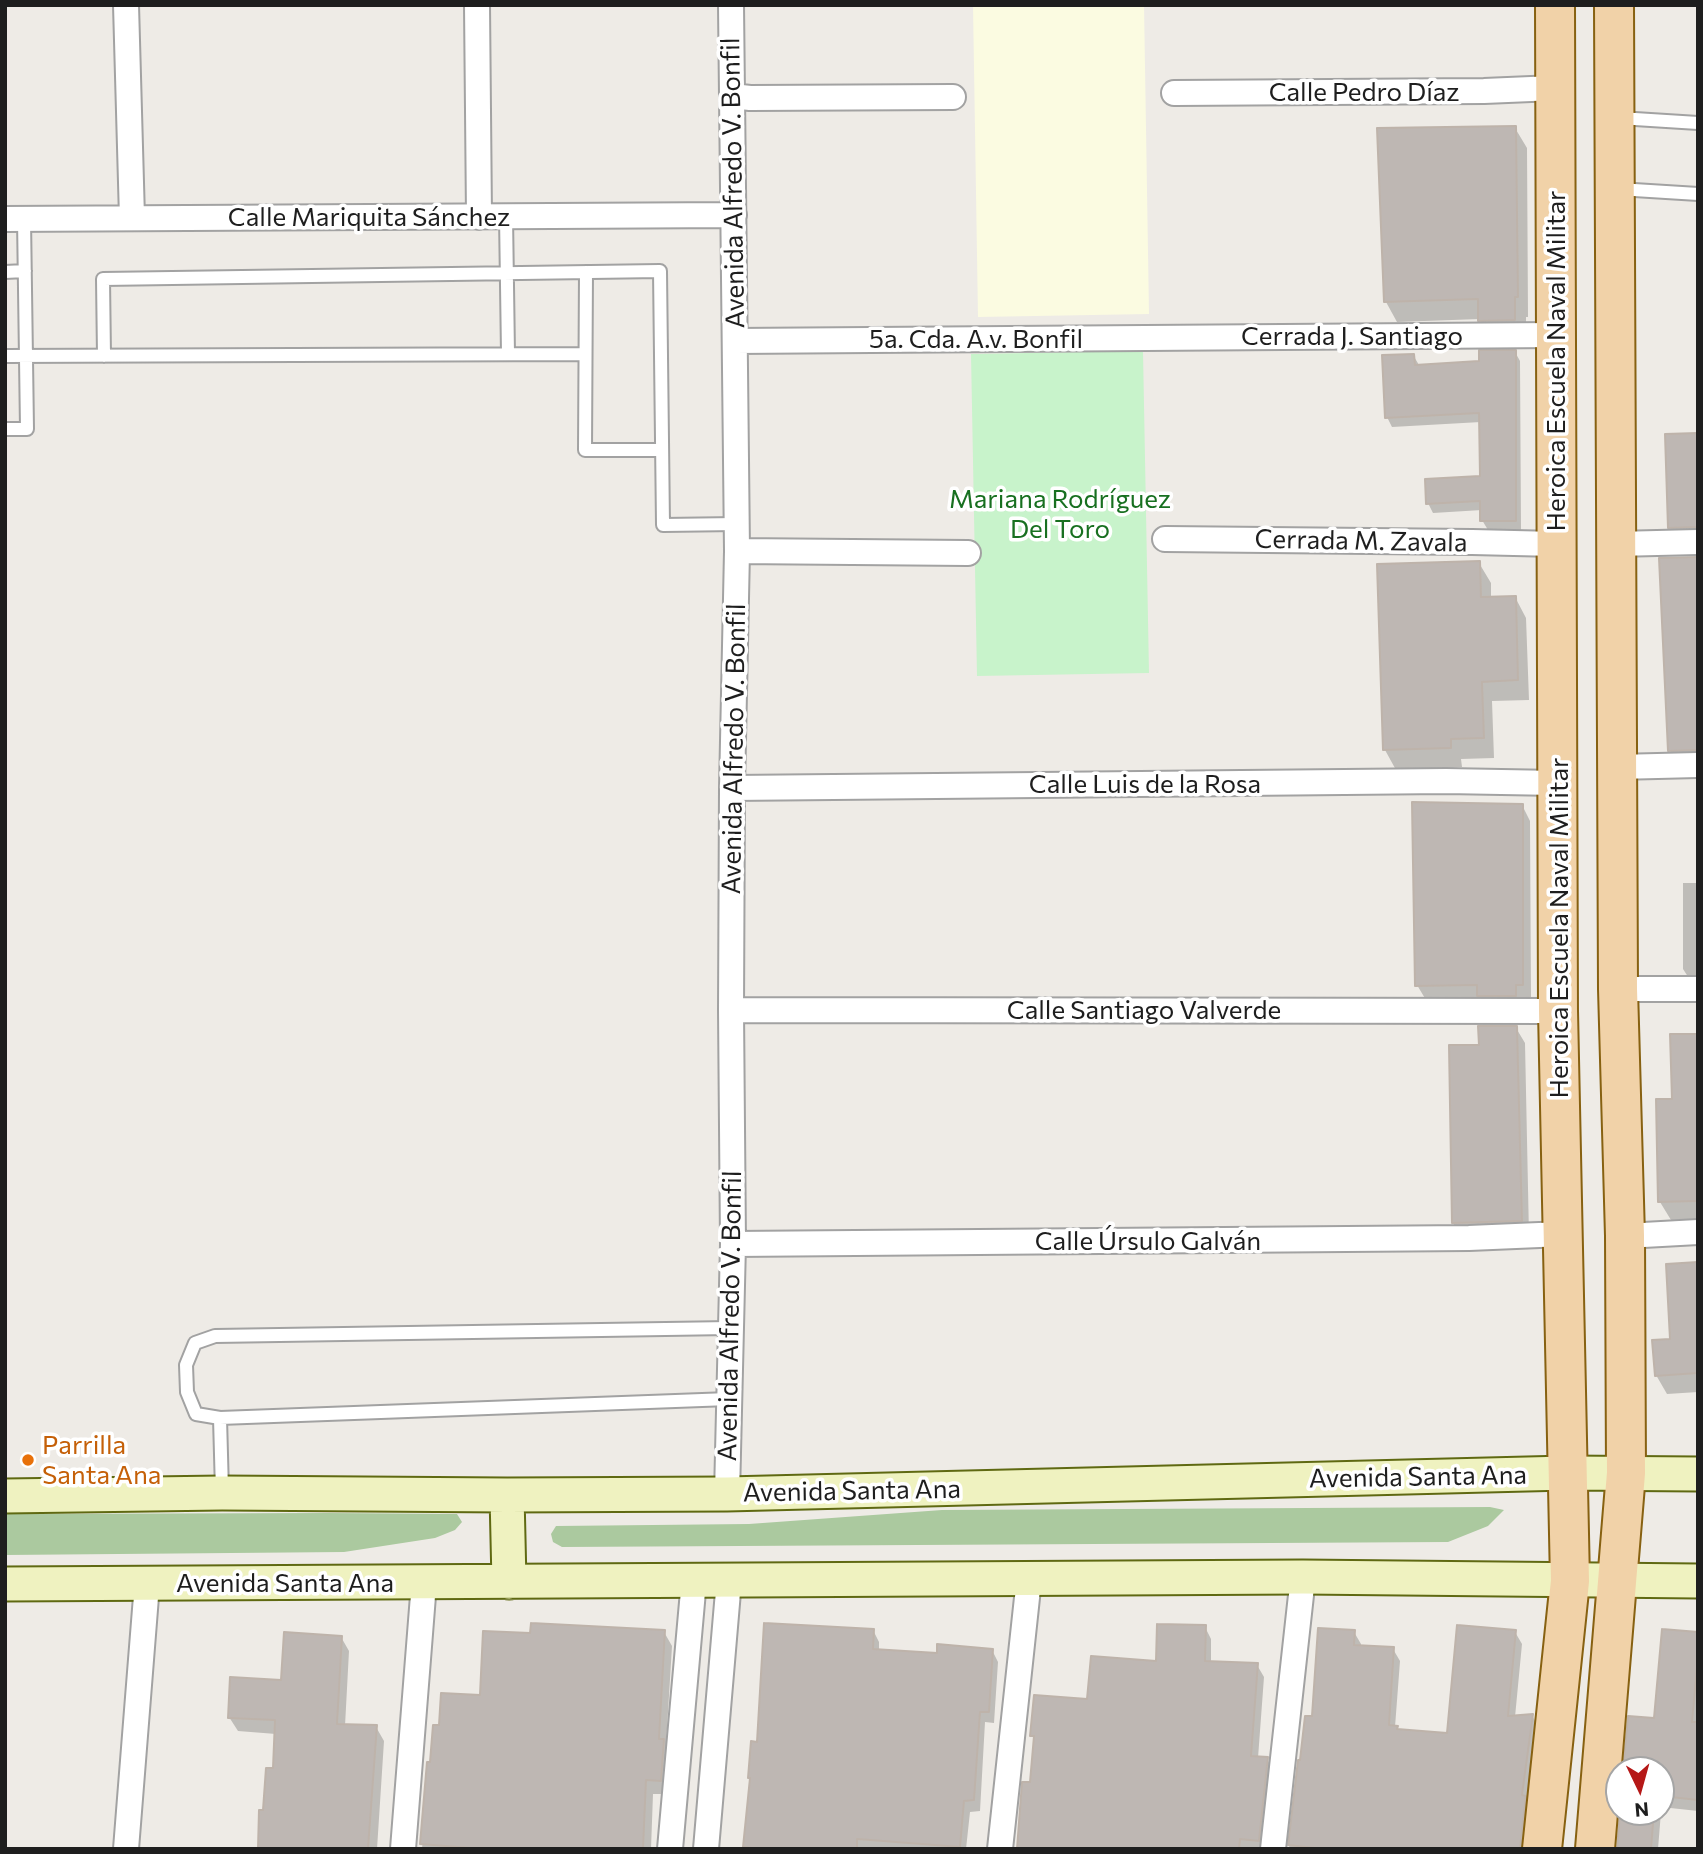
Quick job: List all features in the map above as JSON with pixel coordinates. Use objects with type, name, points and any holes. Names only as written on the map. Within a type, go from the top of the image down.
[{"type":"main road","name":"Heroica Escuela Naval Militar","points":[[1542,1849],[1570,1581],[1558,1011],[1555,5]]},
{"type":"main road","points":[[1595,1849],[1626,1473],[1625,1236],[1618,989],[1614,5]]},
{"type":"main road","name":"Avenida Santa Ana","points":[[5,1496],[222,1493],[727,1494],[1567,1473],[1698,1474]]},
{"type":"main road","points":[[507,1495],[509,1582]]},
{"type":"main road","name":"Avenida Santa Ana","points":[[5,1584],[1303,1577],[1698,1581]]},
{"type":"street","points":[[126,5],[132,218]]},
{"type":"street","points":[[477,5],[479,217]]},
{"type":"street","name":"Avenida Alfredo V. Bonfil","points":[[727,1494],[733,1244],[732,788],[737,551],[731,5]]},
{"type":"street","name":"Calle Pedro Díaz","points":[[1174,93],[1555,88]]},
{"type":"street","points":[[732,96],[953,97]]},
{"type":"street","name":"Calle Mariquita Sánchez","points":[[15,219],[733,215]]},
{"type":"street","name":"Cerrada J. Santiago","points":[[1148,338],[1556,335]]},
{"type":"street","name":"5a. Cda. A.v. Bonfil","points":[[736,341],[1148,338]]},
{"type":"street","name":"Cerrada M. Zavala","points":[[1165,538],[1556,544]]},
{"type":"street","points":[[1616,544],[1698,542]]},
{"type":"street","points":[[737,551],[968,553]]},
{"type":"street","points":[[1617,766],[1698,765]]},
{"type":"street","name":"Calle Luis de la Rosa","points":[[732,788],[1557,783]]},
{"type":"street","points":[[1618,989],[1698,989]]},
{"type":"street","name":"Calle Santiago Valverde","points":[[731,1010],[1558,1011]]},
{"type":"street","points":[[1625,1236],[1698,1233]]},
{"type":"street","name":"Calle Úrsulo Galván","points":[[733,1244],[1469,1238],[1563,1234]]},
{"type":"street","points":[[1273,1849],[1303,1577]]},
{"type":"street","points":[[1000,1849],[1029,1578]]},
{"type":"street","points":[[670,1849],[694,1580]]},
{"type":"street","points":[[706,1849],[729,1580]]},
{"type":"street","points":[[403,1849],[424,1583]]},
{"type":"street","points":[[126,1849],[147,1584]]},
{"type":"lane","points":[[1615,117],[1698,123]]},
{"type":"lane","points":[[1614,188],[1698,194]]},
{"type":"lane","points":[[506,216],[508,354]]},
{"type":"lane","points":[[5,429],[27,429],[25,271],[15,219]]},
{"type":"lane","points":[[5,272],[25,271]]},
{"type":"lane","points":[[104,356],[103,279],[660,271],[663,525],[737,524]]},
{"type":"lane","points":[[586,272],[585,450],[662,450]]},
{"type":"lane","points":[[5,356],[586,354]]},
{"type":"lane","points":[[729,1399],[219,1418],[196,1414],[187,1392],[186,1365],[195,1343],[215,1336],[730,1328]]},
{"type":"lane","points":[[219,1418],[222,1493]]},
{"type":"shaded area","points":[[973,5],[1144,5],[1149,314],[978,317]]},
{"type":"green space","name":"Mariana Rodríguez Del Toro","points":[[1143,351],[1149,673],[977,676],[971,354]]},
{"type":"green space","points":[[1490,1507],[1504,1510],[1488,1526],[1448,1542],[562,1547],[553,1542],[551,1534],[556,1526],[749,1524],[942,1510]]},
{"type":"green space","points":[[5,1514],[457,1514],[462,1522],[455,1530],[435,1538],[344,1552],[5,1555]]},
{"type":"building","points":[[1516,126],[1518,297],[1515,297],[1515,320],[1478,321],[1478,299],[1384,302],[1377,128]]},
{"type":"building","points":[[1479,350],[1516,350],[1516,521],[1480,521],[1480,501],[1426,504],[1425,479],[1480,476],[1479,413],[1385,418],[1382,355],[1414,354],[1415,365],[1479,361]]},
{"type":"building","points":[[1698,433],[1698,527],[1668,528],[1665,434]]},
{"type":"building","points":[[1698,557],[1698,750],[1668,751],[1659,558]]},
{"type":"building","points":[[1480,561],[1481,597],[1516,596],[1518,680],[1482,682],[1484,738],[1451,739],[1451,748],[1383,750],[1377,564]]},
{"type":"building","points":[[1412,802],[1523,804],[1523,985],[1516,985],[1516,996],[1477,996],[1477,985],[1415,986]]},
{"type":"building","points":[[1478,1026],[1517,1026],[1522,1221],[1452,1223],[1449,1045],[1479,1045]]},
{"type":"building","points":[[1670,1034],[1698,1034],[1698,1201],[1658,1202],[1656,1099],[1672,1099]]},
{"type":"building","points":[[1698,1262],[1698,1373],[1655,1376],[1652,1340],[1670,1339],[1666,1264]]},
{"type":"building","points":[[531,1623],[665,1630],[659,1739],[664,1739],[661,1781],[646,1780],[643,1849],[483,1849],[420,1844],[427,1762],[430,1762],[433,1725],[439,1725],[441,1693],[480,1695],[483,1631],[530,1633]]},
{"type":"building","points":[[764,1623],[874,1629],[873,1649],[937,1653],[937,1644],[993,1649],[989,1712],[980,1712],[974,1800],[964,1801],[960,1847],[857,1839],[857,1849],[743,1847],[751,1741],[757,1742]]},
{"type":"building","points":[[1157,1624],[1206,1625],[1205,1661],[1258,1663],[1251,1756],[1268,1757],[1259,1841],[1240,1839],[1239,1849],[1017,1849],[1022,1782],[1030,1782],[1034,1736],[1030,1736],[1034,1695],[1087,1699],[1091,1656],[1156,1661]]},
{"type":"building","points":[[1457,1625],[1516,1630],[1508,1716],[1533,1714],[1522,1795],[1526,1796],[1520,1849],[1323,1849],[1288,1845],[1305,1716],[1312,1716],[1318,1628],[1355,1630],[1354,1645],[1394,1647],[1389,1725],[1398,1726],[1397,1729],[1447,1733]]},
{"type":"building","points":[[1662,1629],[1698,1632],[1692,1722],[1698,1722],[1698,1800],[1675,1798],[1675,1756],[1624,1756],[1628,1716],[1654,1718]]},
{"type":"building","points":[[284,1632],[342,1636],[337,1724],[377,1725],[368,1849],[258,1849],[259,1810],[263,1810],[266,1768],[273,1768],[275,1720],[228,1718],[230,1677],[281,1680]]},
{"type":"building","points":[[1619,1826],[1653,1826],[1651,1849],[1617,1849]]},
{"type":"place","name":"Parrilla Santa Ana","points":[[28,1460]]}]
